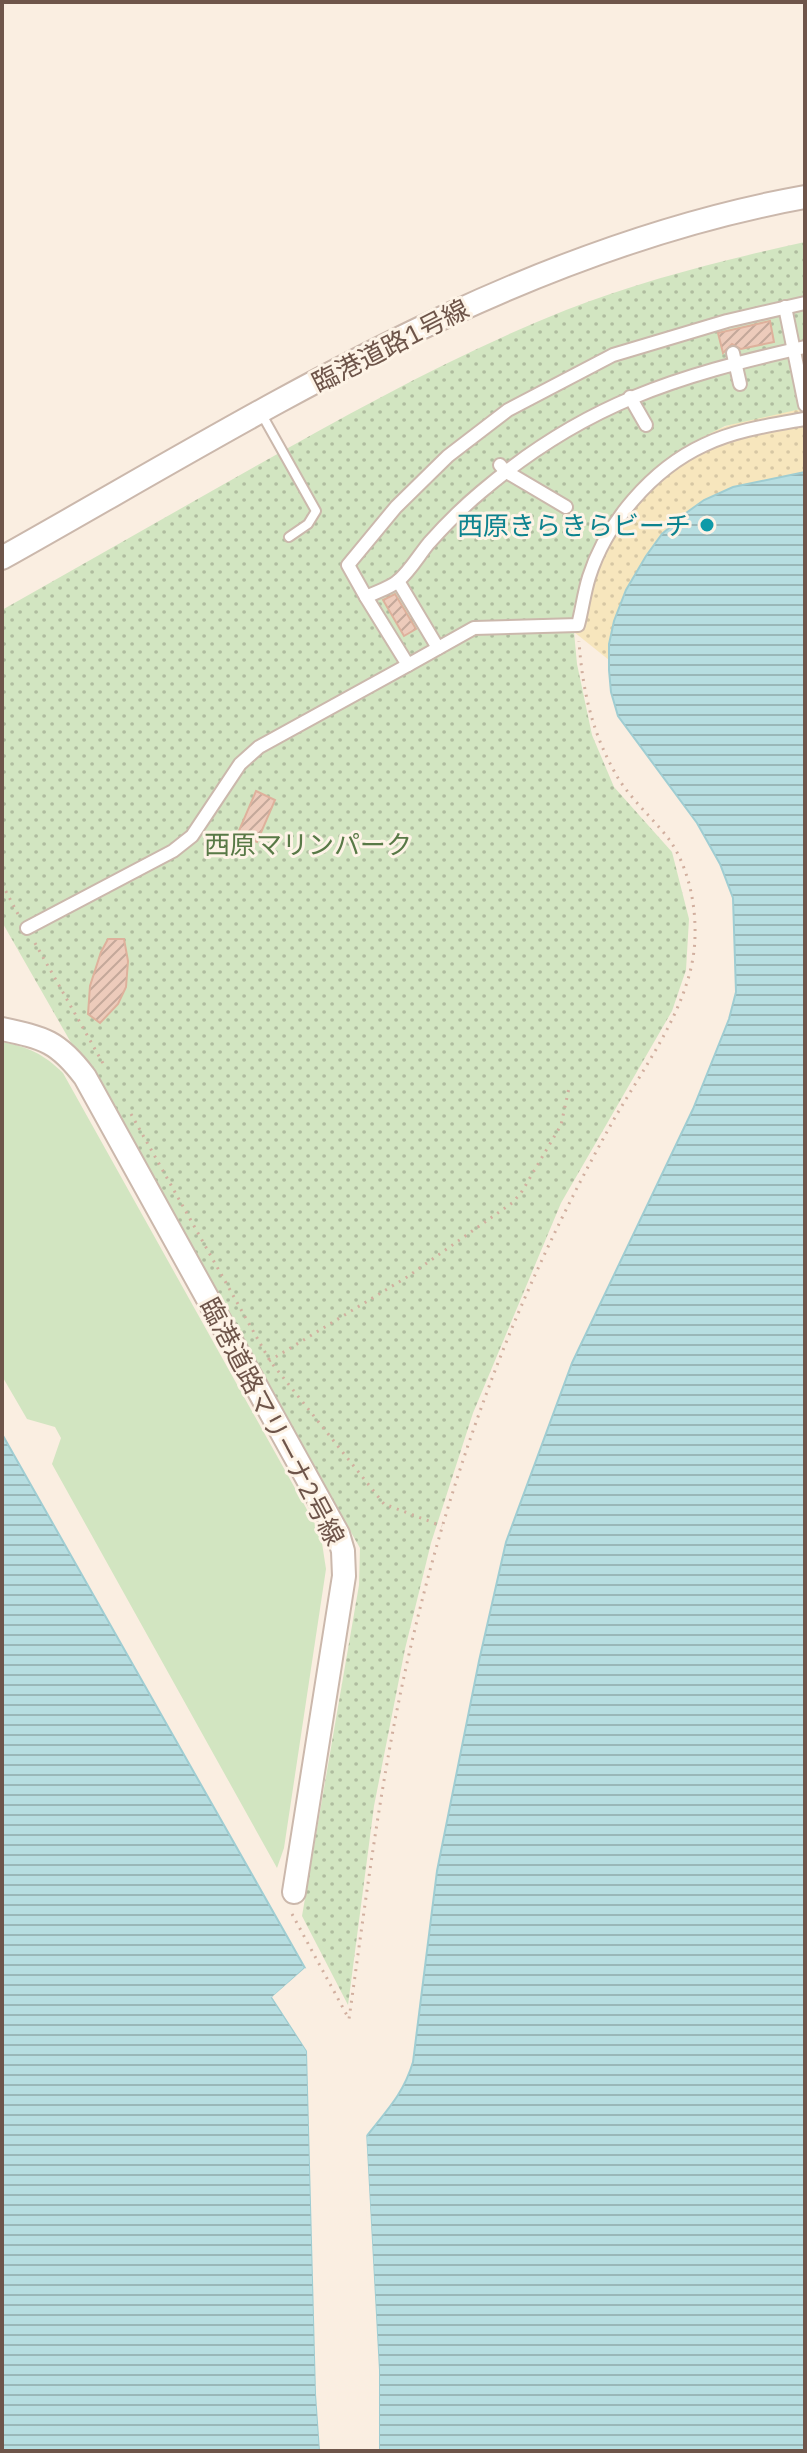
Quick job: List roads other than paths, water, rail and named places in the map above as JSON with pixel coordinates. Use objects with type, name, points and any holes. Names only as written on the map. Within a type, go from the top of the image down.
[{"type":"street","name":"臨港道路1号線","points":[[2,558],[381,347],[508,287],[573,261],[683,226],[805,197]]},
{"type":"street","points":[[408,665],[348,565],[396,507],[448,456],[508,410],[613,355],[689,331],[805,303]]},
{"type":"street","points":[[785,307],[800,349],[805,405]]},
{"type":"street","points":[[366,597],[398,581],[431,541],[502,468],[585,414],[676,376],[763,352],[800,349]]},
{"type":"street","points":[[734,359],[740,384]]},
{"type":"street","points":[[630,397],[646,425]]},
{"type":"street","points":[[27,928],[173,851],[192,836],[240,764],[259,747],[474,628],[578,625],[589,577],[602,547],[623,514],[647,486],[674,462],[704,445],[736,433],[805,419]]},
{"type":"street","points":[[502,468],[566,507]]},
{"type":"street","points":[[398,581],[438,648]]},
{"type":"street","name":"臨港道路マリーナ2号線","points":[[2,1029],[55,1044],[85,1077],[338,1534],[343,1551],[344,1576],[290,1897]]},
{"type":"lane","points":[[261,413],[316,511],[308,524],[289,537]]},
{"type":"water","points":[[805,472],[805,2451],[379,2451],[379,2370],[366,2137],[399,2093],[413,2062],[437,1871],[506,1542],[572,1363],[693,1109],[729,1019],[736,992],[733,898],[720,864],[697,823],[618,716],[611,692],[609,644],[626,590],[662,534],[704,500],[733,487]]},
{"type":"water","points":[[2,1434],[305,1968],[272,1998],[307,2051],[320,2451],[2,2451]]},
{"type":"place","name":"西原きらきらビーチ","points":[[707,525]]},
{"type":"park label","name":"西原マリンパーク","points":[[308,844]]}]
